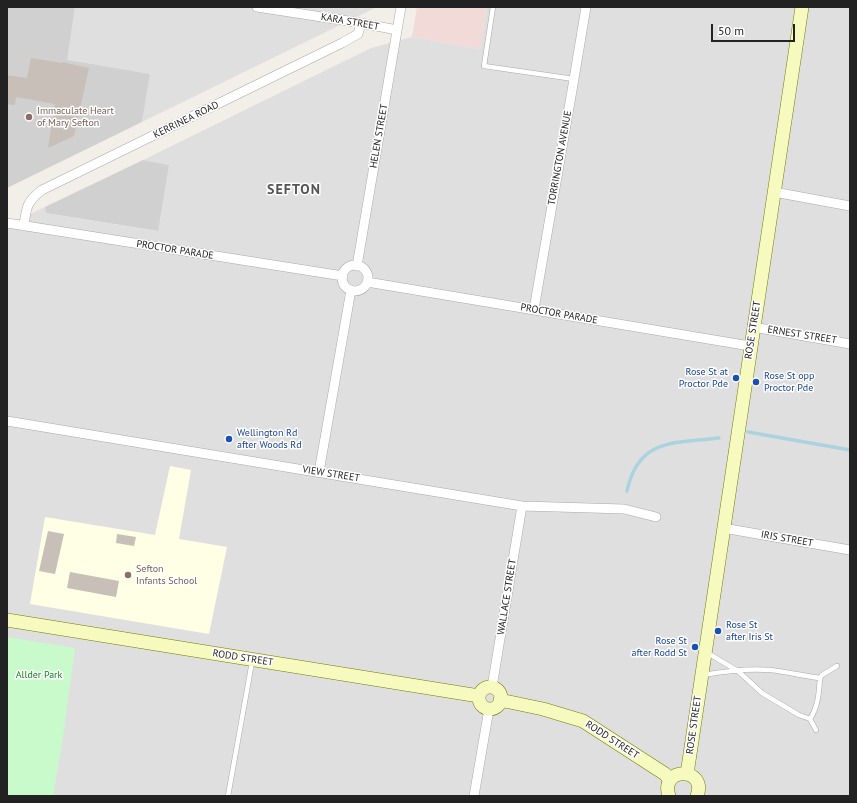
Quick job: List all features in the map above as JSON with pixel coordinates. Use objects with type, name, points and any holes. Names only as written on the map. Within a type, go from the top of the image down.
[{"type":"street","name":"KARA STREET","points":[[256,7],[290,10],[397,30]]},
{"type":"street","name":"HELEN STREET","points":[[357,266],[401,7]]},
{"type":"street","name":"TORRINGTON AVENUE","points":[[534,309],[586,7]]},
{"type":"street","name":"ROSE STREET","points":[[687,774],[802,7]]},
{"type":"street","name":"KERRINEA ROAD","points":[[24,226],[26,211],[32,197],[42,190],[342,43],[358,34],[361,23]]},
{"type":"street","points":[[774,192],[850,206]]},
{"type":"street","name":"PROCTOR PARADE","points":[[7,223],[343,276]]},
{"type":"street","points":[[350,266],[357,266],[365,270],[367,274],[367,282],[362,289],[358,291],[351,290],[343,284],[343,276],[347,268],[350,266]]},
{"type":"street","name":"PROCTOR PARADE","points":[[367,282],[750,346]]},
{"type":"street","points":[[319,472],[351,290]]},
{"type":"street","name":"ERNEST STREET","points":[[754,327],[850,344]]},
{"type":"street","name":"VIEW STREET","points":[[7,421],[522,506],[624,509],[656,517]]},
{"type":"street","name":"WALLACE STREET","points":[[492,687],[522,506]]},
{"type":"street","name":"IRIS STREET","points":[[724,528],[850,550]]},
{"type":"street","name":"RODD STREET","points":[[7,620],[479,696]]},
{"type":"street","points":[[492,687],[500,693],[500,700],[494,708],[489,709],[481,705],[479,696],[484,689],[492,687]]},
{"type":"street","name":"RODD STREET","points":[[500,700],[544,709],[583,721],[665,774],[670,780]]},
{"type":"street","points":[[474,796],[489,709]]},
{"type":"street","points":[[669,796],[668,790],[670,780],[676,775],[687,774],[693,777],[696,781],[699,790],[697,796]]},
{"type":"lane","points":[[493,7],[484,66],[574,79]]},
{"type":"lane","points":[[704,653],[711,655],[738,671],[762,693],[799,715],[810,719],[816,730]]},
{"type":"lane","points":[[228,796],[252,660]]},
{"type":"lane","points":[[810,719],[815,711],[820,678],[836,666]]},
{"type":"lane","points":[[701,675],[715,672],[751,669],[772,670],[820,678]]},
{"type":"shaded area","points":[[7,7],[75,7],[67,60],[150,74],[142,122],[7,188]]},
{"type":"shaded area","points":[[75,7],[377,7],[142,122],[150,74],[66,61]]},
{"type":"shaded area","points":[[417,7],[487,7],[480,49],[412,37]]},
{"type":"shaded area","points":[[487,7],[850,7],[850,796],[7,796],[7,225],[45,207],[46,213],[157,231],[169,165],[143,160],[371,48],[412,37],[480,49]]},
{"type":"shaded area","points":[[143,160],[169,165],[158,231],[46,213],[45,207]]},
{"type":"shaded area","name":"Sefton Infants School","points":[[170,466],[191,470],[179,539],[227,547],[209,634],[30,604],[45,517],[155,535]]},
{"type":"green space","name":"Allder Park","points":[[7,637],[75,648],[53,796],[7,796]]},
{"type":"building","points":[[31,58],[62,62],[89,68],[74,136],[48,148],[55,104],[16,97],[15,105],[7,104],[7,75],[27,78]]},
{"type":"building","points":[[48,531],[64,534],[55,574],[39,571]]},
{"type":"building","points":[[117,534],[136,537],[134,546],[116,543]]},
{"type":"building","points":[[70,572],[119,581],[116,597],[67,588]]},
{"type":"waterway","points":[[748,432],[850,450]]},
{"type":"waterway","points":[[627,491],[632,474],[640,461],[649,452],[661,446],[673,443],[719,438]]},
{"type":"place","name":"Immaculate Heart of Mary Sefton","points":[[29,117]]},
{"type":"place","name":"Rose St at Proctor Pde","points":[[736,378]]},
{"type":"place","name":"Rose St opp Proctor Pde","points":[[756,382]]},
{"type":"place","name":"Wellington Rd after Woods Rd","points":[[229,439]]},
{"type":"place","name":"Sefton Infants School","points":[[128,575]]},
{"type":"place","name":"Rose St after Iris St","points":[[718,631]]},
{"type":"place","name":"Rose St after Rodd St","points":[[695,647]]},
{"type":"district","name":"SEFTON","points":[[294,190]]}]
